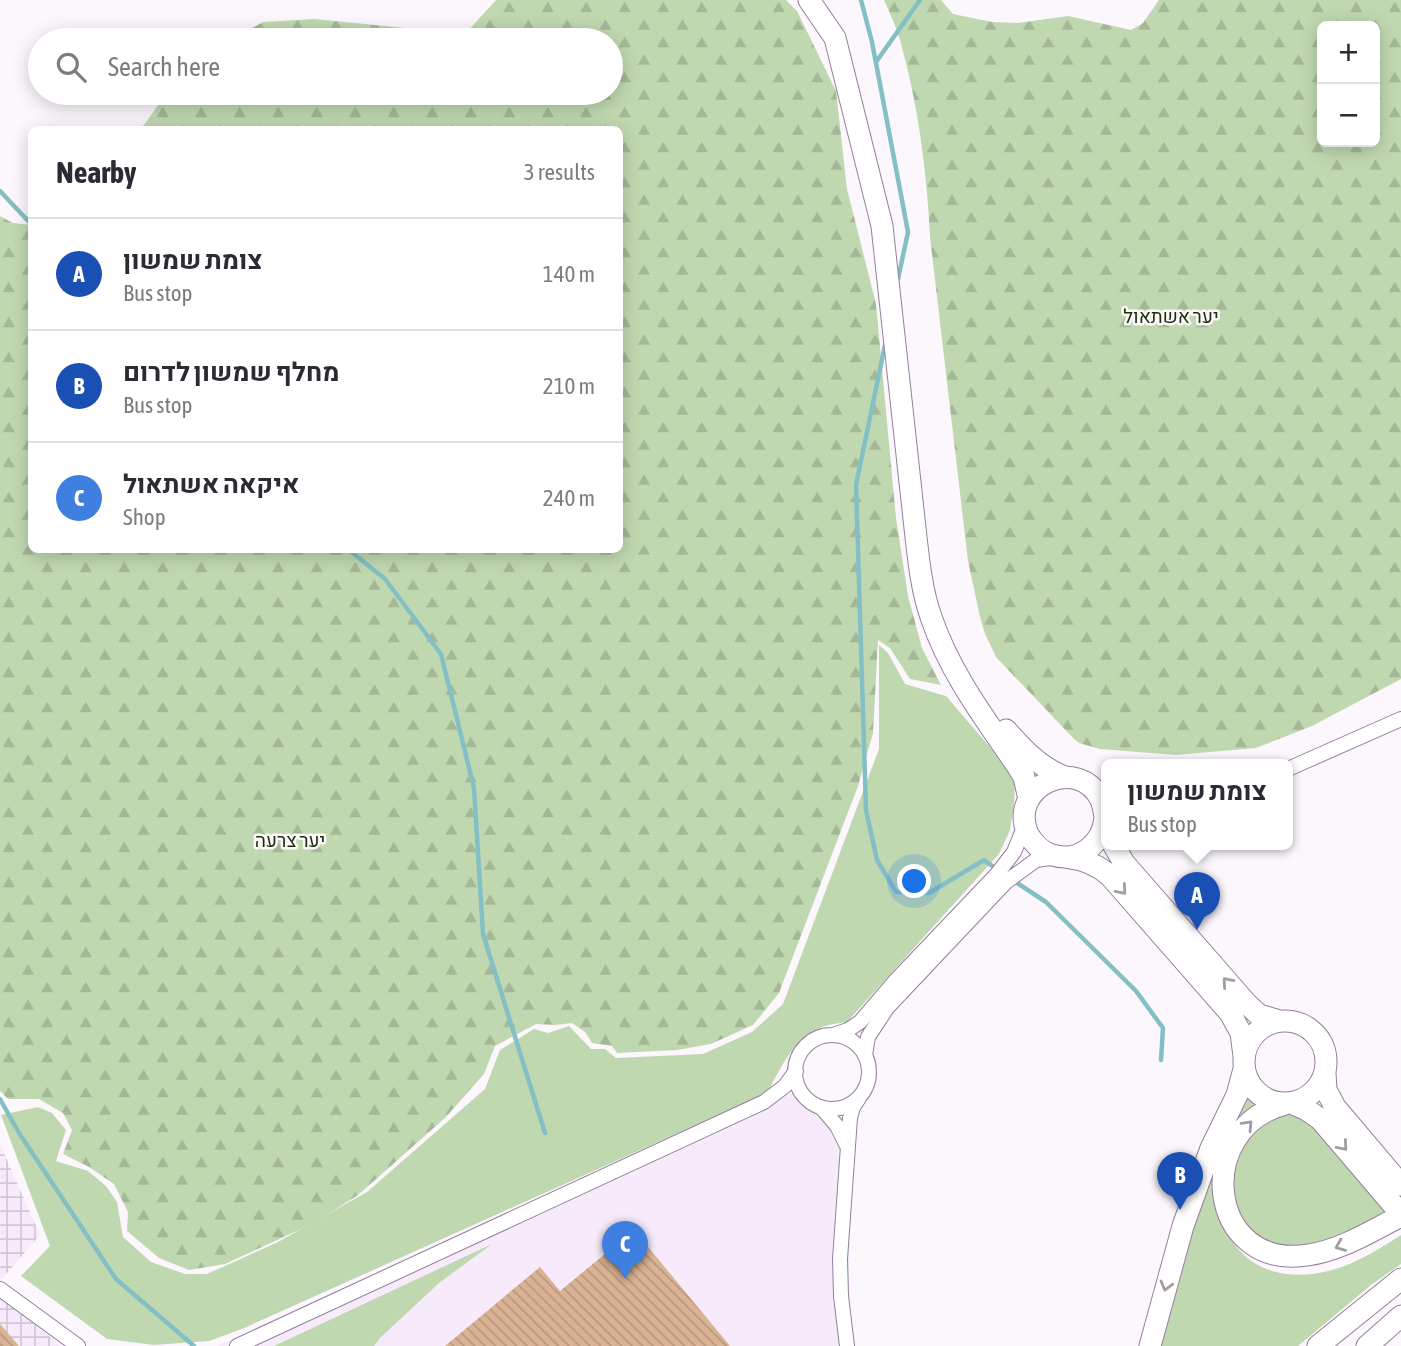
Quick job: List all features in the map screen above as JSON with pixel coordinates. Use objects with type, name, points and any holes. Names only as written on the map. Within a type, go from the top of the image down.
[{"type":"highway","points":[[809,0],[835,38],[882,226],[923,587],[943,648],[976,707],[1024,777],[1029,799]]},
{"type":"highway","points":[[916,537],[934,607],[964,674],[998,722],[1022,748],[1051,772],[1074,779],[1097,794],[1101,804]]},
{"type":"highway","points":[[1074,779],[1046,782],[1037,789],[1029,799],[1025,811],[1025,824],[1029,835],[1046,853],[1089,862],[1110,876],[1230,1013],[1241,1034],[1244,1062],[1251,1087],[1271,1102],[1304,1108],[1317,1116],[1399,1204]]},
{"type":"highway","points":[[1062,857],[1083,853],[1101,833]]},
{"type":"highway","points":[[1116,850],[1124,863],[1247,1004],[1262,1016],[1298,1023],[1314,1033],[1324,1049],[1326,1090],[1335,1108],[1399,1204]]},
{"type":"highway","points":[[1150,1346],[1185,1219],[1211,1148],[1237,1095],[1248,1044],[1255,1033],[1280,1021]]},
{"type":"highway","points":[[1325,1073],[1314,1092],[1304,1099],[1265,1111],[1249,1123],[1236,1140],[1226,1161],[1222,1183],[1223,1197],[1233,1224],[1243,1236],[1269,1252],[1305,1256],[1350,1243],[1399,1204]]},
{"type":"highway","points":[[1318,1346],[1401,1279]]},
{"type":"highway","points":[[1367,1346],[1401,1316]]},
{"type":"street","points":[[1293,767],[1401,719]]},
{"type":"street","points":[[1074,779],[1101,782]]},
{"type":"street","points":[[865,1055],[868,1037],[884,1012],[1006,873],[1025,824]]},
{"type":"street","points":[[237,1346],[764,1102],[785,1086],[796,1071],[800,1055],[806,1046],[821,1037],[848,1030],[860,1022],[896,980],[1006,873],[1035,860],[1062,857]]},
{"type":"street","points":[[832,1035],[859,1046],[869,1066],[865,1089],[850,1118],[841,1223],[841,1296],[847,1346]]},
{"type":"street","points":[[796,1071],[800,1089],[840,1130],[848,1152]]},
{"type":"street","points":[[764,1102],[800,1099],[816,1105],[838,1108],[859,1098]]},
{"type":"street","points":[[0,1289],[78,1346]]},
{"type":"shaded area","points":[[793,1093],[813,1096],[841,1117],[852,1154],[849,1271],[850,1312],[855,1346],[217,1346],[758,1097]]},
{"type":"shaded area","points":[[0,1144],[40,1235],[0,1281]]},
{"type":"shaded area","points":[[0,1296],[61,1346],[0,1346]]},
{"type":"green space","name":"יער צרעה","points":[[496,0],[786,0],[797,11],[836,91],[847,189],[876,304],[896,518],[908,596],[922,648],[941,685],[910,679],[890,648],[878,640],[873,733],[858,786],[779,993],[753,1025],[711,1044],[677,1050],[617,1053],[612,1046],[592,1043],[585,1032],[572,1023],[536,1024],[495,1046],[484,1074],[445,1118],[358,1195],[314,1223],[225,1264],[189,1270],[159,1258],[127,1231],[128,1212],[114,1184],[63,1154],[72,1130],[63,1113],[39,1099],[8,1099],[0,1091],[0,216],[13,223],[28,225],[28,553],[623,553],[623,126],[143,126],[158,105],[623,105],[623,28],[470,28]]},
{"type":"green space","name":"יער אשתאול","points":[[884,0],[941,0],[953,14],[992,22],[1018,23],[1068,16],[1131,30],[1143,23],[1159,0],[1401,0],[1401,679],[1312,726],[1256,748],[1176,755],[1100,749],[1079,743],[996,657],[980,617],[968,561],[930,237],[924,163],[917,113],[895,25]]},
{"type":"green space","name":"יער צרעה","points":[[315,19],[405,28],[252,28],[263,22]]},
{"type":"green space","points":[[879,645],[888,653],[905,684],[946,696],[1008,768],[1015,784],[1010,830],[999,854],[847,1022],[825,1026],[805,1037],[784,1063],[767,1093],[242,1329],[209,1341],[154,1345],[107,1339],[21,1276],[50,1246],[1,1115],[38,1107],[52,1113],[66,1130],[56,1161],[88,1171],[106,1186],[117,1202],[123,1237],[151,1262],[185,1274],[207,1274],[278,1242],[367,1192],[485,1089],[500,1050],[534,1029],[548,1033],[569,1026],[591,1049],[605,1049],[616,1058],[703,1054],[752,1032],[783,1004],[879,749]]},
{"type":"green space","points":[[1243,1095],[1262,1106],[1238,1127],[1223,1225],[1241,1252],[1267,1269],[1298,1275],[1313,1274],[1358,1260],[1401,1235],[1401,1264],[1371,1285],[1298,1346],[1159,1346],[1199,1208]]},
{"type":"green space","points":[[1288,1112],[1297,1114],[1317,1130],[1388,1216],[1325,1244],[1288,1248],[1260,1238],[1242,1220],[1232,1196],[1233,1173],[1244,1145],[1256,1130]]},
{"type":"green space","points":[[492,1244],[439,1283],[374,1346],[274,1346]]},
{"type":"building","points":[[634,1230],[730,1346],[445,1346],[540,1267],[560,1291]]},
{"type":"building","points":[[0,1324],[19,1346],[0,1346]]},
{"type":"waterway","points":[[861,0],[872,42],[908,232],[898,279]]},
{"type":"waterway","points":[[876,62],[920,0]]},
{"type":"waterway","points":[[0,191],[28,221]]},
{"type":"waterway","points":[[885,345],[856,485],[866,810],[877,860],[896,892],[929,893],[984,860],[998,870]]},
{"type":"waterway","points":[[353,553],[385,579],[441,654],[474,788],[483,934],[545,1133]]},
{"type":"waterway","points":[[1014,881],[1046,902],[1136,991],[1163,1028],[1161,1060]]},
{"type":"waterway","points":[[0,1099],[19,1133],[116,1279],[194,1346]]},
{"type":"place","name":"צומת שמשון","points":[[1197,930]]},
{"type":"place","name":"מחלף שמשון לדרום","points":[[1180,1210]]},
{"type":"place","name":"איקאה אשתאול","points":[[625,1279]]}]
